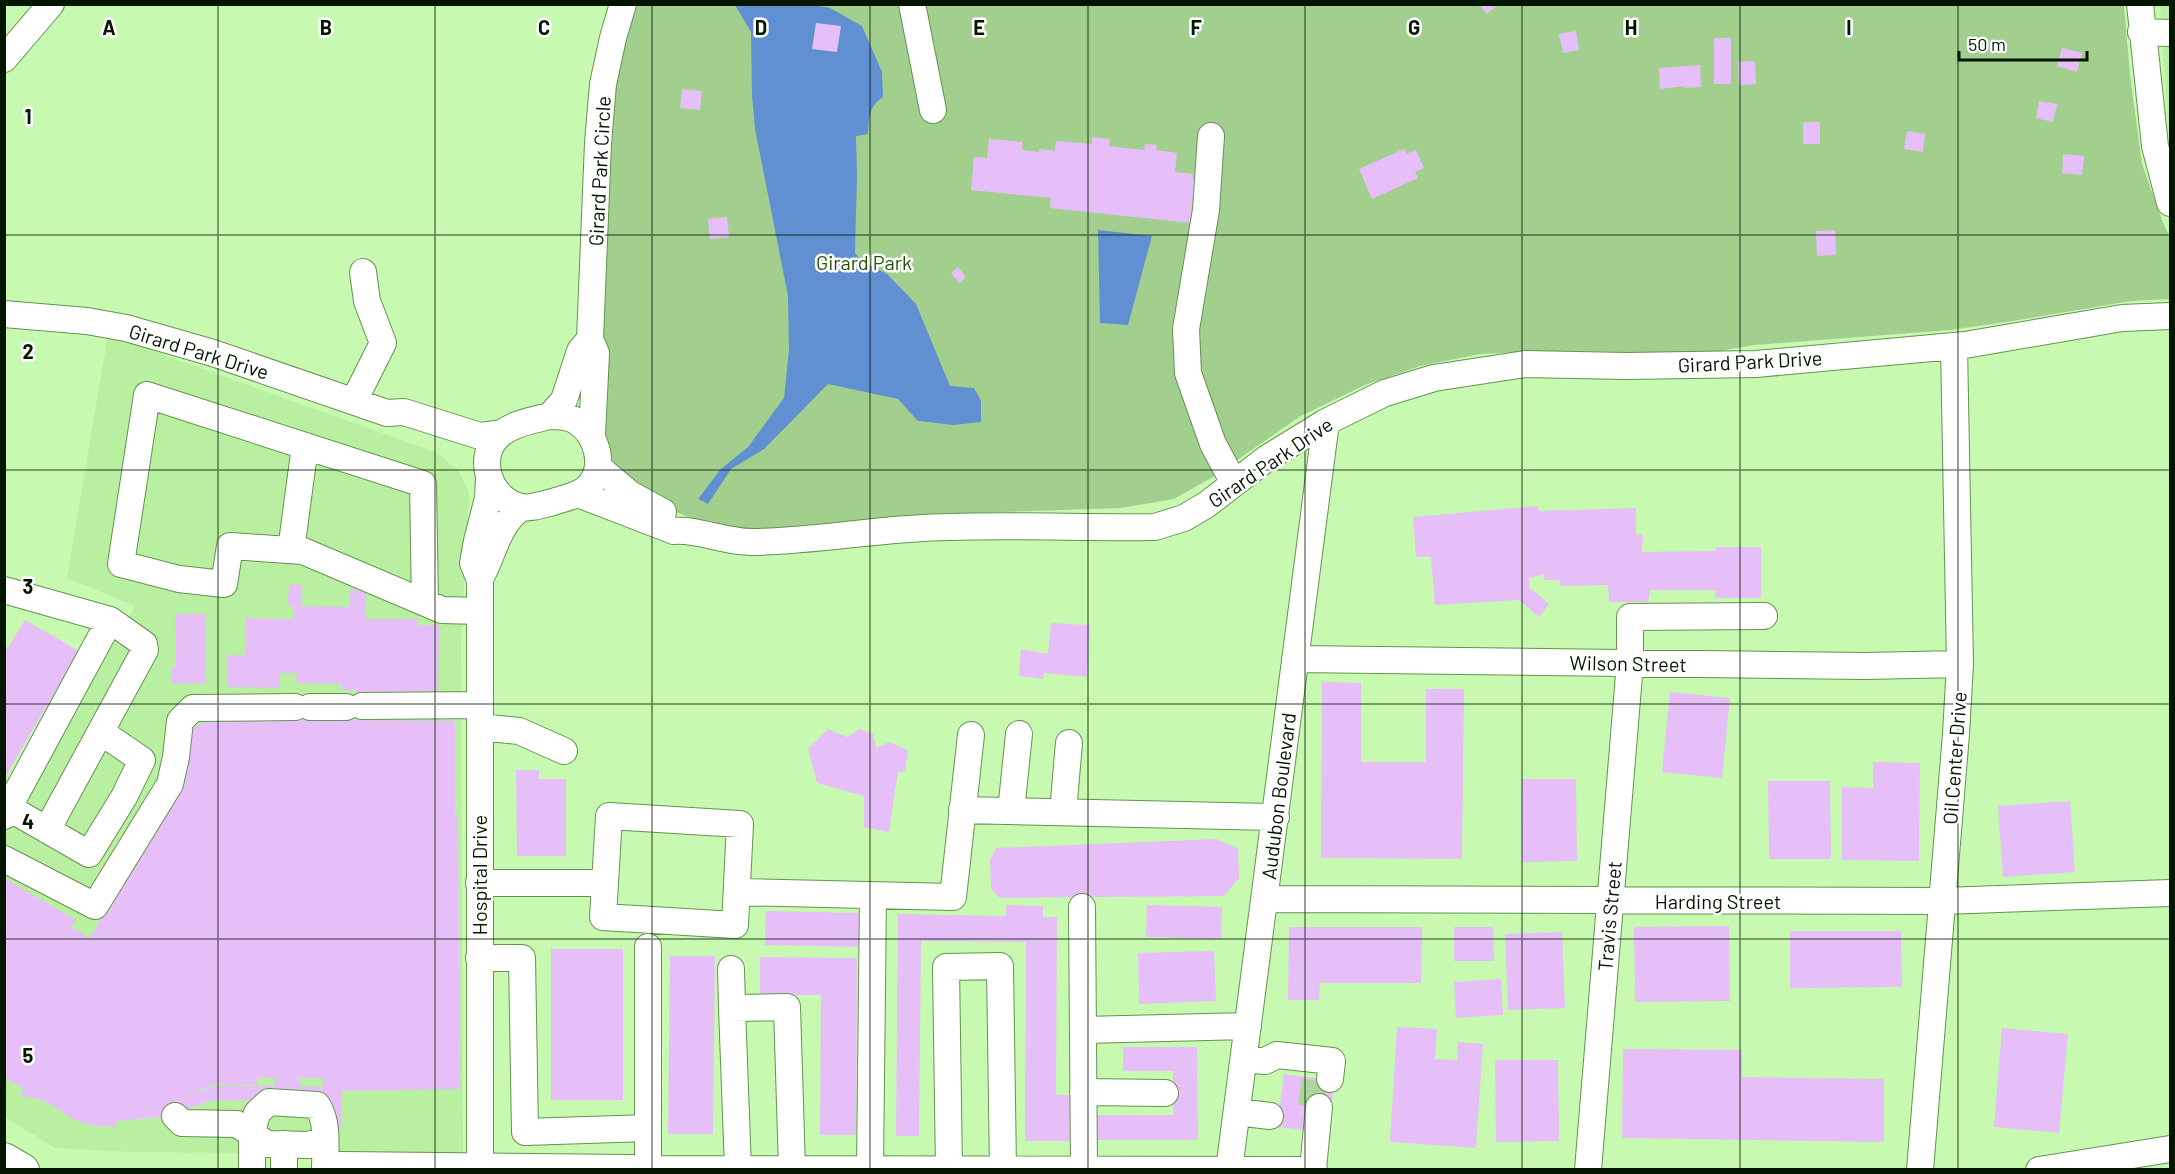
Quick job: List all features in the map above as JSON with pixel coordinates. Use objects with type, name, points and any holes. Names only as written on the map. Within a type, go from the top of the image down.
[{"type":"main road","points":[[4,1159],[23,1170]]},
{"type":"street","points":[[4,59],[51,4]]},
{"type":"street","name":"Girard Park Circle","points":[[592,435],[596,353],[590,339],[598,144],[603,84],[623,4]]},
{"type":"street","points":[[912,4],[933,110]]},
{"type":"street","points":[[2140,4],[2141,32],[2155,146],[2170,203]]},
{"type":"street","points":[[2141,32],[2170,33]]},
{"type":"street","points":[[1211,136],[1206,210],[1186,330],[1188,372],[1214,444],[1234,483]]},
{"type":"street","points":[[354,401],[383,343],[367,301],[363,272]]},
{"type":"street","name":"Girard Park Drive","points":[[4,314],[77,320],[126,328],[213,353],[387,413],[399,424],[462,448],[488,471]]},
{"type":"street","name":"Girard Park Drive","points":[[578,494],[674,531],[687,530],[724,540],[753,542],[922,528],[1155,527],[1184,519],[1273,454],[1326,422],[1385,393],[1434,378],[1525,364],[1626,366],[1756,364],[1954,346],[2122,318],[2170,316]]},
{"type":"street","name":"Girard Park Circle","points":[[550,416],[564,400],[580,351],[590,339]]},
{"type":"street","name":"Oil Center Drive","points":[[1920,1170],[1960,664],[1954,346]]},
{"type":"street","points":[[425,602],[423,484],[147,395],[121,564],[179,579],[224,584],[230,546],[303,551],[442,610],[480,611]]},
{"type":"street","name":"Girard Park Drive","points":[[387,413],[404,412],[480,436],[501,433]]},
{"type":"street","points":[[550,416],[562,416],[574,420],[592,435],[598,456],[598,467],[588,487],[578,494],[549,503],[522,507],[496,491],[488,471],[487,454],[501,433],[512,427],[550,416]]},
{"type":"street","name":"Audubon Boulevard","points":[[1229,1169],[1326,422]]},
{"type":"street","points":[[291,550],[305,446]]},
{"type":"street","name":"Girard Park Drive","points":[[598,467],[630,494],[679,521],[687,530]]},
{"type":"street","name":"Hospital Drive","points":[[480,1168],[480,579],[473,563],[488,498],[488,471]]},
{"type":"street","name":"Hospital Drive","points":[[480,579],[497,537],[511,515],[522,507]]},
{"type":"street","points":[[4,590],[111,620],[144,644],[145,650],[47,830]]},
{"type":"street","name":"Travis Street","points":[[1588,1170],[1630,663],[1630,617],[1764,616]]},
{"type":"street","points":[[111,620],[7,812],[47,830],[89,854],[124,797],[142,760]]},
{"type":"street","name":"Wilson Street","points":[[1295,659],[1865,666],[1960,664]]},
{"type":"street","points":[[4,860],[95,906],[170,784],[180,721],[194,708],[354,706],[480,716],[564,751]]},
{"type":"street","points":[[101,732],[142,760],[172,776]]},
{"type":"street","points":[[1011,811],[1019,734]]},
{"type":"street","points":[[737,892],[953,897],[971,735]]},
{"type":"street","points":[[1063,812],[1069,743]]},
{"type":"street","points":[[962,810],[1276,817]]},
{"type":"street","points":[[609,816],[740,824],[735,925],[603,917],[605,883],[609,816]]},
{"type":"street","points":[[479,883],[605,883]]},
{"type":"street","name":"Harding Street","points":[[1265,899],[1943,901],[2170,893]]},
{"type":"street","points":[[870,1169],[873,896]]},
{"type":"street","points":[[1082,907],[1084,1169]]},
{"type":"street","points":[[637,1169],[648,1128],[648,946]]},
{"type":"street","points":[[479,958],[522,958],[525,1132],[648,1128]]},
{"type":"street","points":[[949,1169],[946,967],[1000,966],[1003,1169]]},
{"type":"street","points":[[731,969],[738,1169]]},
{"type":"street","points":[[732,1008],[786,1007],[792,1169]]},
{"type":"street","points":[[1083,1030],[1248,1026]]},
{"type":"street","points":[[1244,1059],[1265,1061],[1277,1055],[1322,1071]]},
{"type":"street","points":[[1083,1092],[1165,1093]]},
{"type":"street","points":[[252,1170],[252,1133],[257,1113],[269,1102],[317,1105],[322,1112],[325,1170]]},
{"type":"street","points":[[336,1170],[341,1165],[637,1169],[1229,1169],[1313,1164],[1324,1130],[1319,1107]]},
{"type":"street","points":[[1237,1112],[1270,1116]]},
{"type":"street","points":[[175,1116],[182,1123],[237,1124],[267,1144],[309,1145],[325,1140]]},
{"type":"street","points":[[284,1170],[285,1144]]},
{"type":"street","points":[[2039,1170],[2170,1149]]},
{"type":"shaded area","points":[[2160,5],[2170,5],[2170,132],[2168,123]]},
{"type":"shaded area","points":[[108,335],[435,452],[458,470],[469,492],[461,642],[463,1169],[382,1154],[134,1152],[55,1148],[5,1117],[4,836],[135,606],[67,578]]},
{"type":"green space","name":"Girard Park","points":[[632,5],[2124,5],[2130,75],[2142,164],[2170,237],[2170,299],[2131,301],[1950,330],[1754,345],[1708,353],[1543,351],[1480,354],[1420,366],[1365,385],[1299,417],[1213,477],[1174,499],[1121,508],[946,514],[761,530],[726,529],[669,509],[622,475],[613,462],[604,441],[602,420],[603,330],[610,100]]},
{"type":"water","points":[[809,4],[830,8],[862,26],[882,72],[883,97],[872,108],[868,134],[856,136],[855,253],[864,264],[887,274],[916,304],[950,386],[974,388],[981,401],[981,422],[954,425],[918,421],[898,399],[828,384],[764,449],[731,469],[708,504],[698,499],[721,469],[748,447],[784,398],[789,350],[788,296],[755,129],[751,32],[735,5]]},
{"type":"water","points":[[1098,230],[1152,236],[1128,325],[1100,323]]},
{"type":"building","points":[[1479,4],[1499,4],[1487,14]]},
{"type":"building","points":[[816,23],[841,26],[837,52],[812,49]]},
{"type":"building","points":[[1576,31],[1579,50],[1563,53],[1559,34]]},
{"type":"building","points":[[1714,38],[1731,38],[1731,84],[1714,84]]},
{"type":"building","points":[[2062,48],[2082,53],[2077,72],[2057,66]]},
{"type":"building","points":[[1755,61],[1756,84],[1739,85],[1738,62]]},
{"type":"building","points":[[1700,65],[1701,87],[1685,88],[1684,86],[1660,89],[1659,68]]},
{"type":"building","points":[[682,89],[702,91],[700,110],[680,108]]},
{"type":"building","points":[[2039,101],[2057,104],[2053,122],[2036,118]]},
{"type":"building","points":[[1803,122],[1820,122],[1820,144],[1803,144]]},
{"type":"building","points":[[1907,131],[1925,134],[1923,152],[1904,149]]},
{"type":"building","points":[[1092,137],[1110,139],[1109,146],[1144,150],[1145,144],[1157,145],[1156,150],[1177,153],[1175,172],[1193,174],[1193,179],[1197,179],[1191,223],[1050,208],[1051,198],[971,190],[974,157],[987,158],[989,139],[1023,142],[1022,150],[1039,152],[1039,149],[1055,151],[1056,141],[1092,144]]},
{"type":"building","points":[[1404,149],[1407,154],[1416,150],[1424,168],[1415,172],[1418,178],[1372,199],[1359,169]]},
{"type":"building","points":[[2063,154],[2084,156],[2082,175],[2062,173]]},
{"type":"building","points":[[727,217],[729,237],[710,239],[708,219]]},
{"type":"building","points":[[1835,230],[1836,255],[1817,256],[1816,231]]},
{"type":"building","points":[[958,267],[966,277],[959,283],[951,273]]},
{"type":"building","points":[[1538,506],[1539,511],[1636,508],[1636,535],[1643,534],[1642,552],[1716,551],[1716,547],[1761,547],[1761,598],[1715,598],[1716,590],[1650,590],[1648,602],[1609,602],[1608,585],[1560,586],[1560,580],[1544,580],[1544,574],[1529,578],[1529,587],[1549,604],[1539,617],[1519,600],[1435,605],[1431,557],[1416,557],[1413,517]]},
{"type":"building","points":[[289,584],[302,585],[301,606],[350,607],[350,590],[366,590],[366,619],[417,619],[417,625],[439,625],[438,692],[417,691],[417,696],[356,695],[356,690],[342,690],[342,684],[296,683],[297,673],[280,673],[280,688],[228,687],[228,655],[245,655],[245,618],[293,619],[293,606],[288,606]]},
{"type":"building","points":[[175,614],[205,614],[206,683],[172,684],[172,667],[176,667]]},
{"type":"building","points":[[25,620],[79,651],[4,779],[4,648],[7,649]]},
{"type":"building","points":[[1051,623],[1090,625],[1087,677],[1044,673],[1043,679],[1019,676],[1021,649],[1048,654]]},
{"type":"building","points":[[1322,682],[1361,683],[1361,762],[1426,762],[1426,689],[1464,689],[1462,859],[1321,858]]},
{"type":"building","points":[[1670,692],[1730,698],[1722,778],[1662,772]]},
{"type":"building","points":[[219,719],[455,721],[460,1089],[342,1091],[341,1128],[327,1127],[326,1101],[213,1100],[183,1110],[179,1102],[175,1116],[115,1121],[116,1127],[108,1127],[88,1125],[69,1117],[39,1099],[20,1096],[24,1089],[4,1077],[4,878],[76,920],[71,927],[90,938],[185,776],[187,737],[195,726],[207,722],[218,722]],"holes":[[[258,1078],[275,1078],[275,1086],[219,1086],[184,1094],[218,1084],[257,1085]],[[300,1078],[323,1078],[323,1087],[300,1086]]]},
{"type":"building","points":[[828,729],[847,737],[860,729],[873,734],[876,748],[889,742],[908,750],[905,771],[898,772],[889,832],[864,827],[864,796],[817,783],[808,749]]},
{"type":"building","points":[[1873,762],[1920,763],[1919,861],[1842,860],[1842,787],[1873,788]]},
{"type":"building","points":[[516,770],[539,770],[539,779],[566,779],[566,856],[517,856]]},
{"type":"building","points":[[1521,779],[1576,779],[1577,861],[1522,862]]},
{"type":"building","points":[[1768,781],[1830,781],[1831,859],[1769,859]]},
{"type":"building","points":[[2070,801],[2075,872],[2003,877],[1998,806]]},
{"type":"building","points":[[1217,839],[1238,849],[1239,878],[1224,896],[1000,898],[991,889],[990,860],[996,848]]},
{"type":"building","points":[[1006,905],[1043,906],[1043,917],[1057,917],[1056,1095],[1073,1095],[1073,1141],[1025,1141],[1026,942],[921,941],[919,1136],[896,1136],[898,914],[1006,916]]},
{"type":"building","points":[[1147,905],[1222,907],[1221,939],[1146,937]]},
{"type":"building","points":[[766,911],[859,913],[859,947],[765,945]]},
{"type":"building","points":[[1729,926],[1730,1001],[1635,1002],[1634,927]]},
{"type":"building","points":[[1289,927],[1422,927],[1421,983],[1320,983],[1319,1000],[1288,1000]]},
{"type":"building","points":[[1454,927],[1493,927],[1494,961],[1454,961]]},
{"type":"building","points":[[1790,931],[1901,931],[1902,987],[1790,988]]},
{"type":"building","points":[[1562,932],[1565,1008],[1508,1010],[1505,934]]},
{"type":"building","points":[[551,949],[623,949],[623,1100],[551,1100]]},
{"type":"building","points":[[1214,951],[1216,1001],[1139,1004],[1138,953]]},
{"type":"building","points":[[670,956],[715,956],[713,1134],[668,1134]]},
{"type":"building","points":[[760,957],[857,958],[856,1135],[820,1135],[821,995],[760,995]]},
{"type":"building","points":[[1501,979],[1503,1015],[1456,1018],[1454,982]]},
{"type":"building","points":[[1397,1027],[1437,1029],[1435,1059],[1457,1060],[1458,1042],[1483,1044],[1476,1148],[1390,1142]]},
{"type":"building","points":[[2002,1028],[2068,1034],[2059,1133],[1994,1127]]},
{"type":"building","points":[[1123,1047],[1197,1047],[1198,1140],[1094,1140],[1094,1115],[1173,1115],[1173,1071],[1123,1071]]},
{"type":"building","points":[[1623,1049],[1742,1050],[1742,1077],[1884,1079],[1884,1142],[1622,1138]]},
{"type":"building","points":[[1495,1060],[1558,1060],[1559,1141],[1496,1142]]},
{"type":"building","points":[[1284,1074],[1335,1081],[1331,1108],[1306,1105],[1303,1130],[1277,1127]]},
{"type":"tunnel","points":[[1311,1106],[1315,1077]]}]
